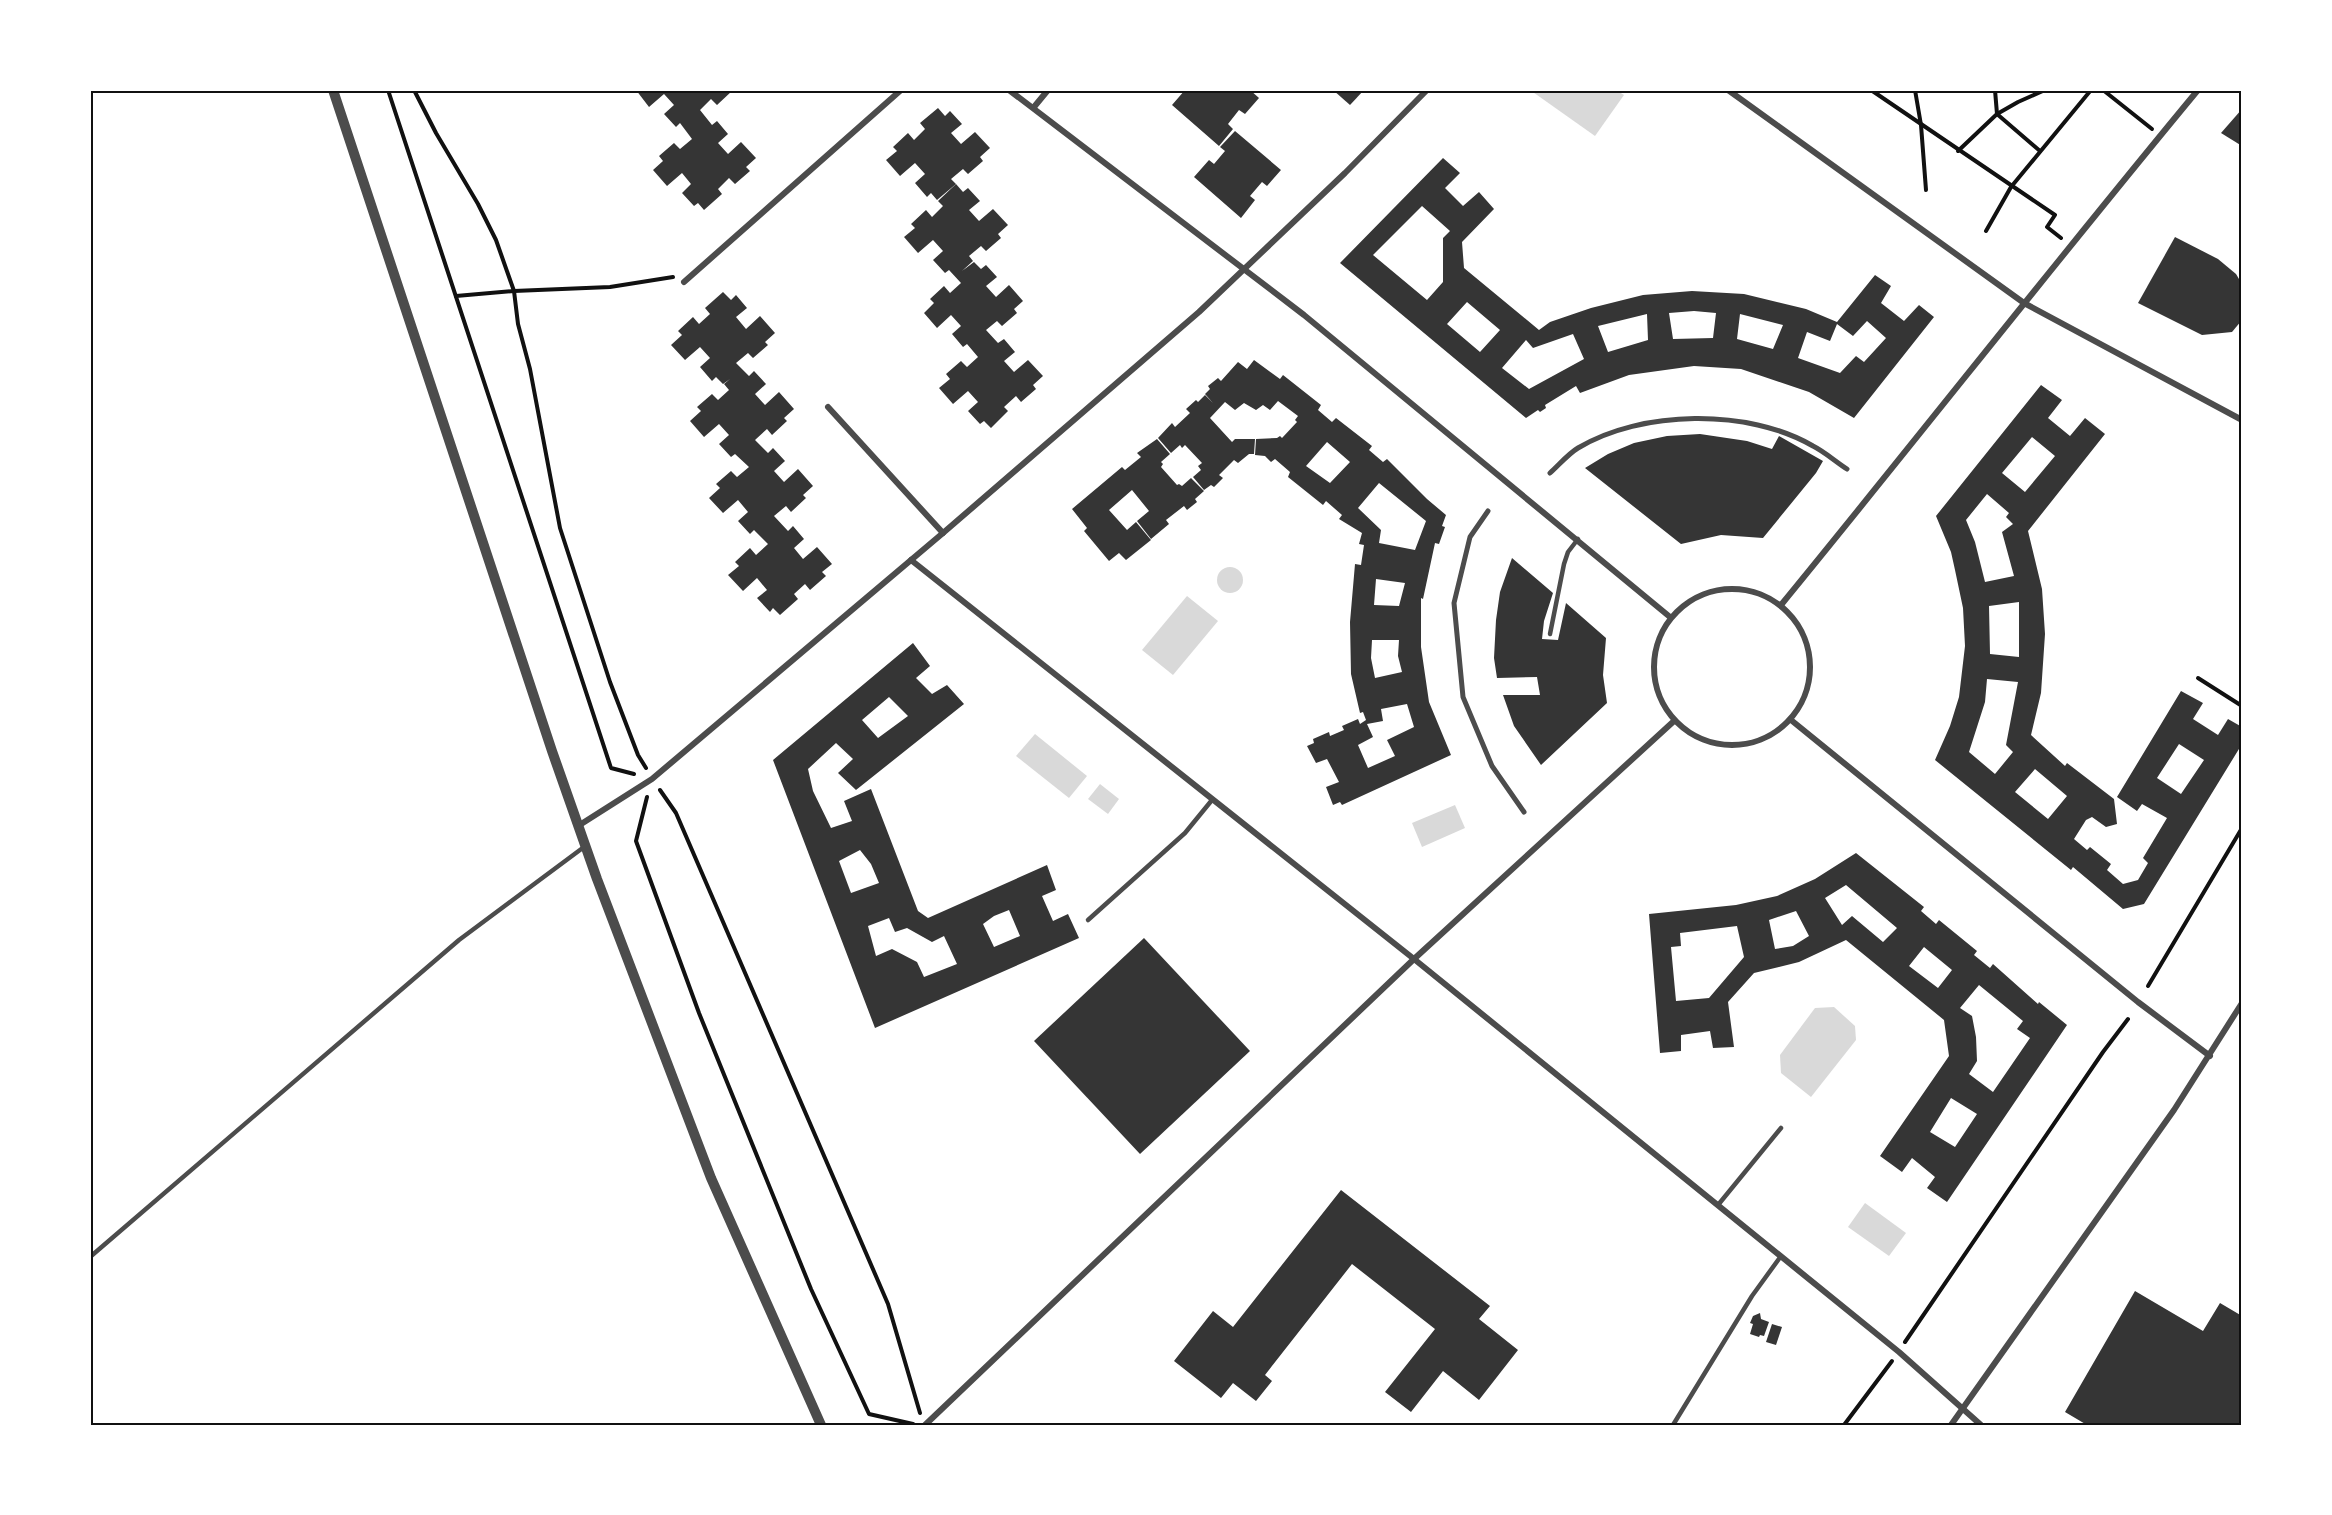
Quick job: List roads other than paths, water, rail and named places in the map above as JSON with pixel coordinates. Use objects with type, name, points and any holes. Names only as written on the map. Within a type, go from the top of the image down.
[{"type":"street","points":[[333,90],[585,846],[711,1178],[821,1425]]},
{"type":"street","points":[[684,282],[902,90]]},
{"type":"street","points":[[1009,90],[1313,323],[1670,617]]},
{"type":"street","points":[[1034,107],[1048,90]]},
{"type":"street","points":[[578,826],[652,779],[943,533],[1199,312],[1427,90]]},
{"type":"street","points":[[1728,90],[2024,303],[2242,420]]},
{"type":"street","points":[[1781,605],[2070,245],[2198,90]]},
{"type":"street","points":[[828,407],[943,533]]},
{"type":"street","points":[[1550,473],[1576,449],[1610,432],[1650,422],[1692,419],[1732,420],[1771,428],[1812,445],[1847,470]]},
{"type":"street","points":[[1488,511],[1470,537],[1454,603],[1463,697],[1492,766],[1524,812]]},
{"type":"street","points":[[910,560],[1414,959],[1899,1352],[1981,1425]]},
{"type":"street","points":[[1737,588],[1766,595],[1781,605],[1798,623],[1809,651],[1810,678],[1805,697],[1791,720],[1770,736],[1748,744],[1718,745],[1691,735],[1674,721],[1657,692],[1653,660],[1658,639],[1670,617],[1690,600],[1712,590],[1737,588]]},
{"type":"street","points":[[1791,720],[2138,1002],[2210,1056]]},
{"type":"street","points":[[925,1425],[1414,959],[1674,721]]},
{"type":"street","points":[[1951,1425],[2174,1110],[2242,1003]]},
{"type":"lane","points":[[1550,634],[1564,564],[1568,552],[1578,539]]},
{"type":"lane","points":[[1088,920],[1185,833],[1212,800]]},
{"type":"lane","points":[[90,1257],[459,940],[585,846]]},
{"type":"lane","points":[[1718,1206],[1781,1128]]},
{"type":"lane","points":[[1673,1425],[1752,1296],[1780,1256]]}]
